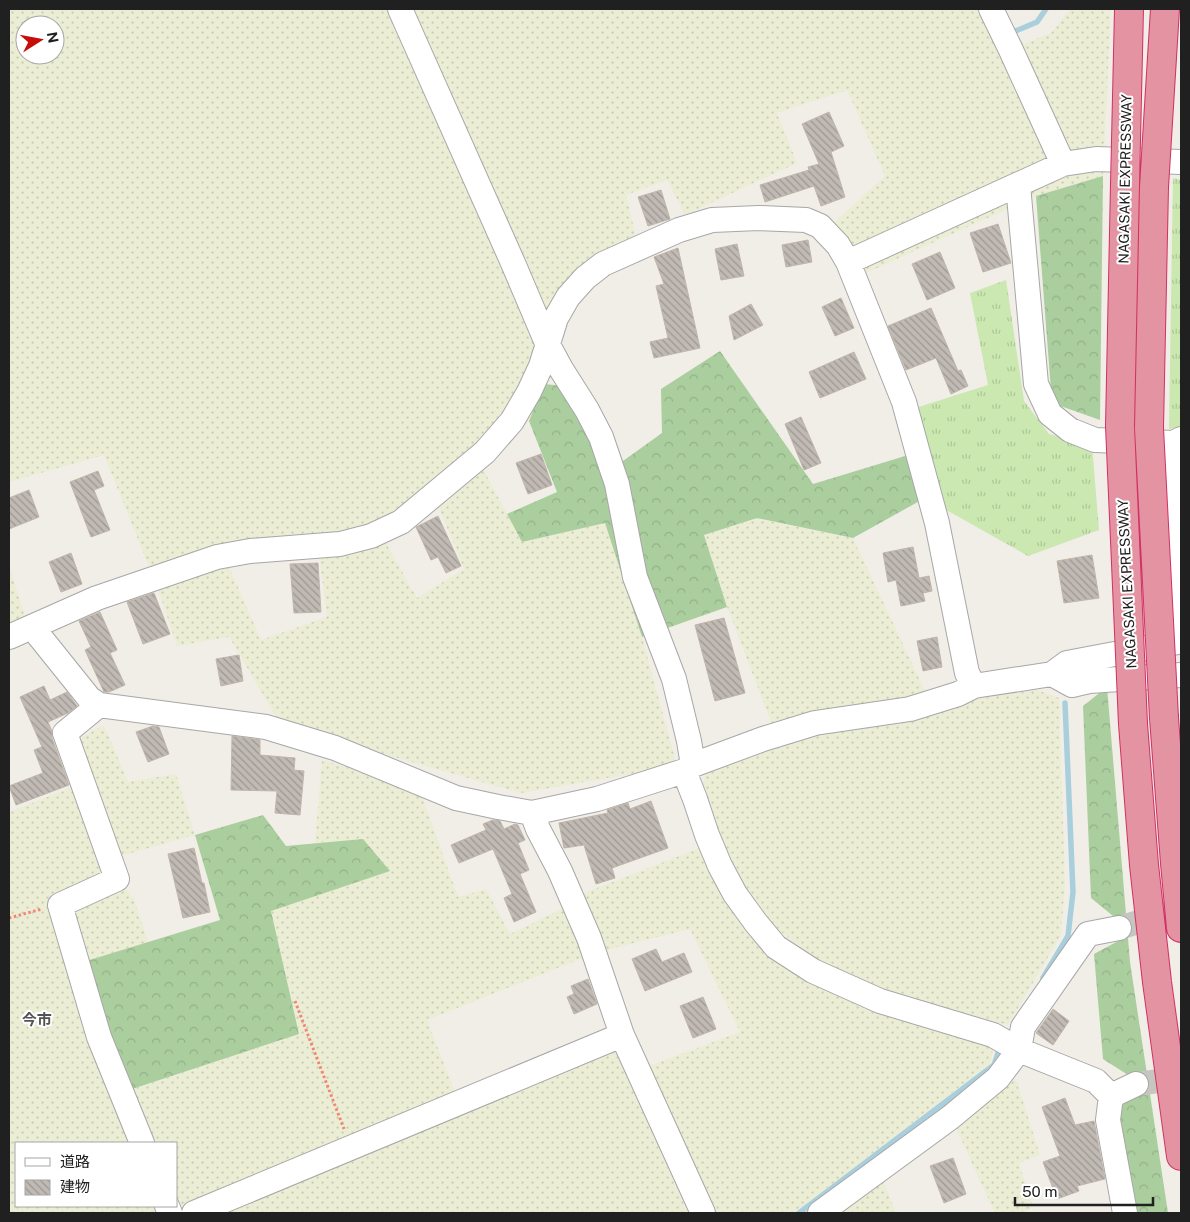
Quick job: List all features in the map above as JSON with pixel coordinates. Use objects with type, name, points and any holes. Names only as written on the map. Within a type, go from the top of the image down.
[{"type":"highway","name":"NAGASAKI EXPRESSWAY","points":[[1129,9],[1120,426],[1133,724],[1144,866],[1156,972],[1181,1156]]},
{"type":"highway","name":"NAGASAKI EXPRESSWAY","points":[[1165,9],[1154,187],[1149,428],[1164,718],[1181,928]]},
{"type":"street","points":[[400,9],[548,344],[601,437],[617,484],[635,577],[674,680],[689,741],[688,768],[695,799],[720,866],[735,894],[776,947],[813,971],[880,1001],[993,1035],[1019,1050],[1096,1081],[1111,1096]]},
{"type":"street","points":[[991,9],[1063,164]]},
{"type":"street","points":[[848,262],[1063,164],[1096,159],[1181,162]]},
{"type":"street","points":[[32,627],[89,698],[99,705],[266,727],[335,748],[456,798],[532,813],[597,799],[688,768],[763,739],[815,723],[910,708],[958,694],[974,686],[1052,674],[1067,662],[1178,642],[1178,441],[1095,440],[1070,430],[1050,414],[1036,384],[1018,185]]},
{"type":"street","points":[[9,637],[97,598],[217,558],[250,551],[340,544],[371,536],[401,522],[485,452],[512,420],[529,392],[541,366],[556,318],[568,297],[585,278],[603,264],[679,230],[712,220],[759,218],[806,220],[820,226],[838,245],[848,262],[904,402],[938,523],[967,673],[974,686]]},
{"type":"street","points":[[1052,674],[1072,685],[1089,681],[1181,675]]},
{"type":"street","points":[[99,705],[65,733],[117,879],[60,905],[100,1037],[142,1142]]},
{"type":"street","points":[[532,813],[589,938],[622,1035],[702,1213]]},
{"type":"street","points":[[820,1213],[957,1111],[998,1078],[1019,1050],[1023,1027],[1088,934],[1119,928]]},
{"type":"street","points":[[194,1213],[622,1035]]},
{"type":"street","points":[[1111,1096],[1136,1084]]},
{"type":"street","points":[[1111,1096],[1108,1120],[1125,1213]]},
{"type":"path","points":[[9,918],[60,905]]},
{"type":"path","points":[[295,1001],[352,1148]]},
{"type":"green space","points":[[9,9],[1004,9],[1023,44],[1051,33],[1070,9],[1111,9],[1103,176],[1036,196],[866,273],[831,225],[885,176],[847,90],[777,113],[797,163],[685,215],[667,180],[626,195],[637,241],[580,272],[544,384],[529,421],[482,467],[522,542],[605,523],[642,637],[677,766],[521,793],[281,725],[229,637],[177,646],[158,589],[104,455],[9,482]],"holes":[[[437,503],[464,569],[417,598],[383,538]],[[319,554],[327,617],[261,640],[226,560]]]},
{"type":"green space","points":[[1103,176],[1100,420],[1052,403],[1036,196]]},
{"type":"green space","points":[[1173,178],[1181,180],[1181,427],[1169,429]]},
{"type":"green space","points":[[1006,280],[1024,401],[1049,434],[1092,445],[1099,530],[1028,556],[925,498],[906,411],[988,385],[970,293]]},
{"type":"green space","points":[[720,351],[813,484],[915,453],[925,498],[853,538],[757,518],[704,535],[727,607],[642,637],[605,523],[522,542],[507,514],[557,492],[529,421],[544,384],[564,386],[623,461],[662,433],[661,389]]},
{"type":"green space","points":[[757,518],[853,538],[926,693],[773,727],[727,607],[704,535]]},
{"type":"green space","points":[[9,565],[26,620],[9,628]]},
{"type":"green space","points":[[1107,687],[1130,962],[1168,1213],[1135,1213],[1118,1112],[1139,1082],[1103,1059],[1094,954],[1120,940],[1118,920],[1091,898],[1083,706]]},
{"type":"green space","points":[[1037,690],[1059,698],[1065,883],[1061,935],[1008,1025],[875,989],[811,956],[763,917],[730,866],[702,790],[706,770],[768,747],[829,732],[923,717],[977,699]]},
{"type":"green space","points":[[104,725],[128,782],[176,774],[195,835],[103,861],[134,899],[148,942],[83,962],[134,1142],[15,1142],[15,1207],[159,1207],[162,1213],[9,1213],[9,812],[87,781],[80,738]]},
{"type":"green space","points":[[322,760],[419,788],[458,897],[486,889],[510,934],[568,906],[590,955],[427,1020],[456,1095],[181,1212],[178,1206],[178,1142],[150,1142],[126,1091],[299,1034],[271,911],[363,839],[315,843]]},
{"type":"green space","points":[[263,815],[286,846],[363,839],[390,871],[271,911],[299,1034],[126,1091],[83,962],[220,920],[195,835]]},
{"type":"green space","points":[[702,847],[751,934],[993,1047],[991,1063],[794,1213],[714,1213],[649,1066],[740,1032],[690,929],[602,951],[579,895]]},
{"type":"green space","points":[[615,1050],[688,1213],[221,1213]]},
{"type":"green space","points":[[1016,1079],[1040,1155],[1019,1163],[1033,1207],[1023,1213],[995,1213],[953,1122]]},
{"type":"green space","points":[[883,1180],[896,1213],[835,1213]]},
{"type":"building","points":[[829,112],[844,146],[831,152],[845,197],[821,206],[814,186],[765,202],[760,185],[809,170],[808,167],[819,164],[802,124]]},
{"type":"building","points":[[661,190],[670,219],[648,226],[638,197]]},
{"type":"building","points":[[998,224],[1011,263],[983,272],[970,233]]},
{"type":"building","points":[[808,240],[812,262],[786,267],[782,245]]},
{"type":"building","points":[[737,244],[744,276],[721,280],[715,249]]},
{"type":"building","points":[[678,248],[700,348],[654,358],[650,342],[668,338],[656,286],[664,284],[654,257]]},
{"type":"building","points":[[940,252],[955,288],[927,300],[912,264]]},
{"type":"building","points":[[841,298],[854,328],[835,336],[822,307]]},
{"type":"building","points":[[751,304],[763,325],[734,340],[729,316]]},
{"type":"building","points":[[931,308],[958,371],[961,370],[968,386],[951,394],[936,358],[906,370],[888,326]]},
{"type":"building","points":[[854,352],[866,379],[820,398],[809,372]]},
{"type":"building","points":[[801,417],[821,463],[804,470],[785,424]]},
{"type":"building","points":[[541,454],[552,485],[528,494],[516,463]]},
{"type":"building","points":[[98,471],[104,486],[94,490],[110,530],[91,537],[70,482]]},
{"type":"building","points":[[29,490],[39,517],[9,529],[9,498]]},
{"type":"building","points":[[438,516],[461,566],[446,573],[438,557],[431,560],[416,527]]},
{"type":"building","points":[[913,547],[919,578],[929,576],[932,591],[923,593],[925,601],[901,606],[896,580],[888,582],[883,553]]},
{"type":"building","points":[[71,553],[82,584],[61,592],[49,562]]},
{"type":"building","points":[[1092,555],[1099,598],[1064,603],[1057,561]]},
{"type":"building","points":[[318,563],[321,612],[294,613],[290,564]]},
{"type":"building","points":[[154,593],[170,634],[143,644],[127,602]]},
{"type":"building","points":[[100,612],[117,650],[110,653],[125,685],[109,692],[104,692],[85,650],[91,647],[79,621]]},
{"type":"building","points":[[724,618],[745,693],[715,701],[695,625]]},
{"type":"building","points":[[937,637],[942,667],[923,671],[917,641]]},
{"type":"building","points":[[239,655],[243,681],[221,686],[216,659]]},
{"type":"building","points":[[44,686],[50,700],[67,692],[77,706],[68,713],[48,722],[69,785],[16,805],[9,786],[43,773],[34,750],[42,747],[20,697]]},
{"type":"building","points":[[153,726],[159,727],[169,754],[148,762],[136,732]]},
{"type":"building","points":[[232,736],[260,740],[260,755],[295,758],[294,770],[304,771],[300,815],[275,813],[277,791],[231,790]]},
{"type":"building","points":[[651,801],[668,848],[612,868],[615,878],[596,884],[584,845],[564,848],[559,823],[608,813],[607,810],[628,803],[630,809]]},
{"type":"building","points":[[493,820],[500,821],[504,829],[515,824],[518,825],[525,840],[518,843],[529,870],[520,874],[536,912],[514,922],[504,898],[512,894],[493,849],[459,863],[451,845],[486,830],[483,824]]},
{"type":"building","points":[[194,848],[210,912],[183,918],[168,854]]},
{"type":"building","points":[[656,949],[662,962],[684,953],[692,972],[645,991],[632,959]]},
{"type":"building","points":[[588,979],[597,1004],[574,1014],[567,997],[574,994],[571,986]]},
{"type":"building","points":[[703,997],[716,1029],[693,1038],[680,1006]]},
{"type":"building","points":[[1053,1009],[1069,1021],[1053,1045],[1036,1033]]},
{"type":"building","points":[[1065,1098],[1075,1125],[1094,1121],[1105,1179],[1077,1186],[1079,1191],[1057,1199],[1043,1162],[1060,1156],[1042,1107]]},
{"type":"building","points":[[953,1158],[966,1194],[944,1203],[930,1166]]},
{"type":"waterway","points":[[1011,32],[1037,22],[1046,9]]},
{"type":"waterway","points":[[1043,978],[1068,936],[1073,892],[1065,703]]},
{"type":"waterway","points":[[799,1213],[994,1065],[998,1053]]},
{"type":"tunnel","points":[[1119,928],[1181,909]]},
{"type":"tunnel","points":[[1136,1084],[1181,1078]]},
{"type":"district","name":"今市","points":[[37,1020]]}]
